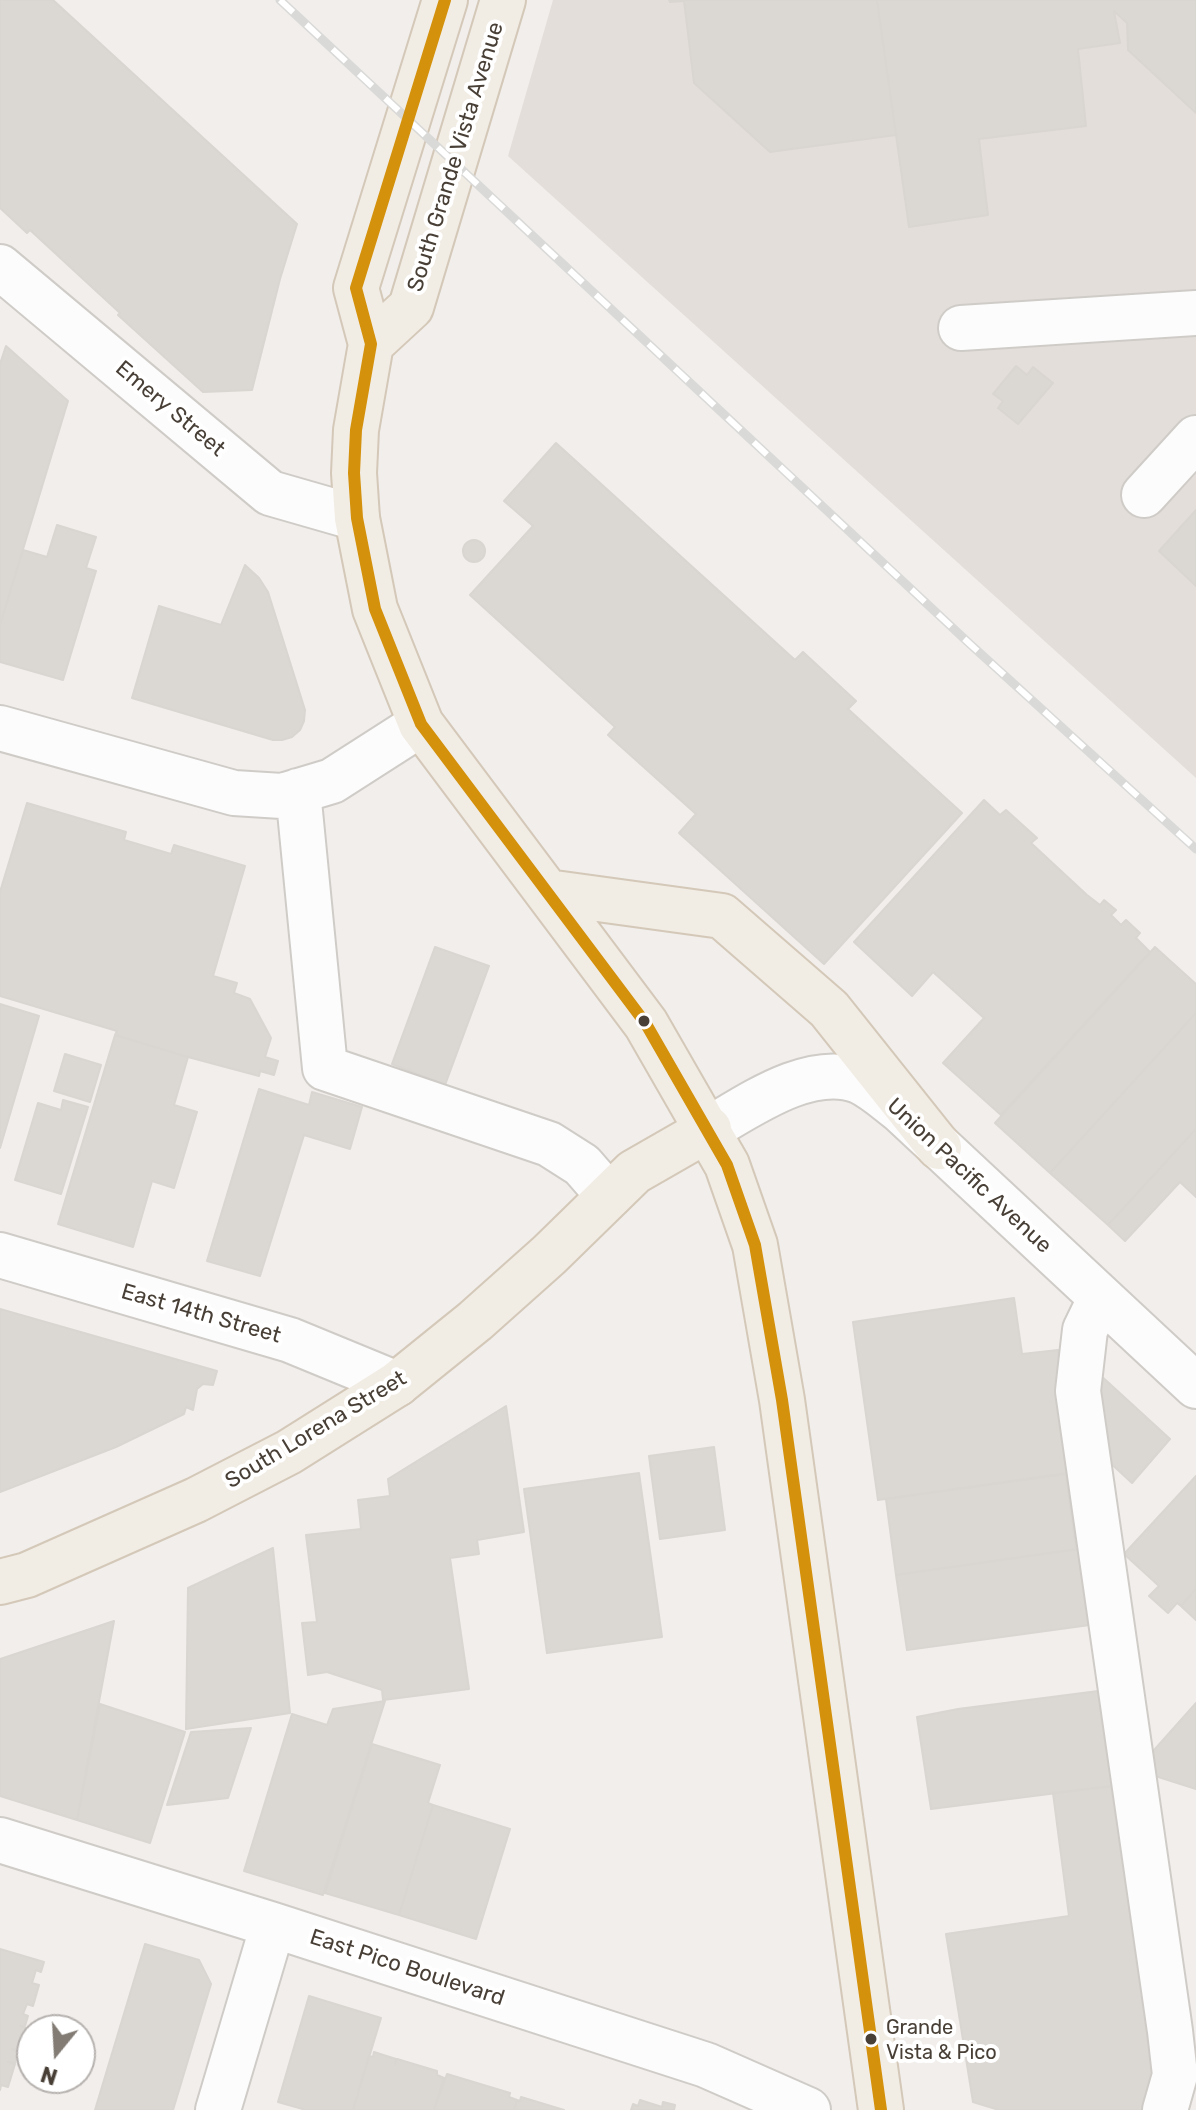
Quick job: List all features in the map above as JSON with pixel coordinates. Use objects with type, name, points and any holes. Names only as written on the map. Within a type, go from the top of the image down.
[{"type":"main road","points":[[445,0],[356,288],[371,344],[356,430],[354,473],[357,518],[375,609],[421,724],[646,1024],[709,1129],[727,1165],[755,1245],[782,1400],[881,2110]]},
{"type":"main road","name":"South Grande Vista Avenue","points":[[371,344],[411,307],[503,0]]},
{"type":"main road","points":[[547,892],[722,916],[829,1009],[939,1147]]},
{"type":"main road","name":"South Lorena Street","points":[[0,1582],[27,1575],[196,1500],[289,1452],[397,1384],[486,1311],[634,1172],[709,1129]]},
{"type":"street","name":"Emery Street","points":[[0,267],[270,493],[357,518]]},
{"type":"street","points":[[961,328],[1196,313]]},
{"type":"street","points":[[1144,495],[1196,438]]},
{"type":"street","points":[[0,728],[234,793],[282,796],[332,781],[421,724]]},
{"type":"street","points":[[298,791],[325,1068],[549,1144],[582,1165],[609,1196]]},
{"type":"street","name":"Union Pacific Avenue","points":[[709,1129],[775,1091],[824,1077],[843,1077],[876,1091],[1196,1386]]},
{"type":"street","name":"East 14th Street","points":[[0,1255],[290,1340],[397,1384]]},
{"type":"street","points":[[1100,1299],[1085,1330],[1078,1391],[1170,2031],[1175,2075],[1165,2110]]},
{"type":"street","name":"East Pico Boulevard","points":[[0,1840],[706,2065],[808,2110]]},
{"type":"street","points":[[218,2110],[273,1925]]},
{"type":"shaded area","points":[[553,0],[1196,0],[1196,778],[508,156]]},
{"type":"building","points":[[0,0],[53,0],[297,224],[252,390],[203,392],[30,230],[27,233],[0,208]]},
{"type":"building","points":[[669,0],[877,0],[896,135],[770,152],[694,83],[684,1]]},
{"type":"building","points":[[877,0],[1196,0],[1196,113],[1128,50],[1127,23],[1114,11],[1120,43],[1078,49],[1086,126],[979,139],[988,215],[909,227]]},
{"type":"building","points":[[6,346],[68,401],[0,625],[0,364]]},
{"type":"building","points":[[1016,366],[1027,375],[1033,367],[1053,383],[1018,424],[998,408],[1003,401],[993,394]]},
{"type":"building","points":[[556,443],[795,660],[803,652],[856,701],[848,709],[962,813],[824,964],[679,833],[696,814],[608,735],[615,727],[470,595],[533,526],[504,501]]},
{"type":"building","points":[[1196,510],[1196,586],[1159,551]]},
{"type":"building","points":[[57,525],[96,537],[86,568],[96,571],[63,680],[0,662],[0,625],[23,550],[47,557]]},
{"type":"building","points":[[470,540],[478,540],[485,551],[478,562],[470,562],[463,555],[463,547]]},
{"type":"building","points":[[245,565],[268,592],[305,710],[300,730],[282,740],[273,740],[132,698],[159,606],[221,625]]},
{"type":"building","points":[[984,800],[1000,815],[1006,810],[1037,838],[1031,843],[1087,895],[1100,905],[1104,900],[1116,910],[1111,915],[1121,925],[1126,920],[1140,933],[1136,938],[1150,952],[1001,1115],[943,1063],[984,1018],[933,972],[912,996],[854,942]]},
{"type":"building","points":[[27,803],[126,832],[124,840],[171,854],[174,845],[245,866],[213,976],[237,983],[234,993],[250,999],[271,1038],[265,1057],[278,1061],[274,1075],[260,1071],[259,1076],[188,1057],[115,1035],[117,1031],[0,996],[0,892]]},
{"type":"building","points":[[435,947],[489,966],[445,1085],[392,1064]]},
{"type":"building","points":[[1155,947],[1196,984],[1196,1013],[1050,1173],[995,1123]]},
{"type":"building","points":[[0,1004],[39,1016],[0,1148]]},
{"type":"building","points":[[1196,1013],[1196,1129],[1108,1225],[1050,1173]]},
{"type":"building","points":[[115,1035],[188,1057],[174,1105],[197,1112],[174,1188],[152,1181],[133,1247],[58,1224]]},
{"type":"building","points":[[65,1054],[101,1065],[90,1102],[54,1091]]},
{"type":"building","points":[[259,1089],[309,1105],[312,1092],[362,1107],[350,1149],[304,1135],[260,1276],[207,1261]]},
{"type":"building","points":[[63,1100],[88,1107],[61,1194],[15,1180],[38,1103],[61,1110]]},
{"type":"building","points":[[1196,1129],[1196,1197],[1180,1182],[1125,1241],[1108,1225]]},
{"type":"building","points":[[1014,1298],[1022,1354],[1058,1350],[1075,1472],[878,1500],[853,1322]]},
{"type":"building","points":[[0,1309],[217,1371],[213,1385],[203,1384],[197,1389],[193,1410],[186,1407],[184,1414],[116,1447],[0,1492]]},
{"type":"building","points":[[1099,1374],[1170,1439],[1132,1483],[1106,1459],[1092,1378]]},
{"type":"building","points":[[506,1406],[524,1532],[477,1540],[479,1554],[450,1558],[469,1689],[383,1700],[382,1690],[327,1672],[308,1675],[302,1623],[317,1622],[306,1535],[361,1529],[358,1500],[390,1496],[388,1479]]},
{"type":"building","points":[[714,1447],[725,1530],[660,1539],[649,1456]]},
{"type":"building","points":[[639,1473],[662,1637],[547,1653],[524,1489]]},
{"type":"building","points":[[1066,1474],[1076,1549],[896,1575],[886,1499]]},
{"type":"building","points":[[1196,1476],[1196,1589],[1181,1606],[1177,1603],[1168,1613],[1149,1596],[1159,1586],[1124,1554]]},
{"type":"building","points":[[273,1548],[290,1713],[186,1729],[188,1588]]},
{"type":"building","points":[[1086,1548],[1097,1624],[907,1650],[896,1575]]},
{"type":"building","points":[[1196,1589],[1196,1620],[1181,1606]]},
{"type":"building","points":[[114,1621],[77,1820],[0,1796],[0,1659]]},
{"type":"building","points":[[1106,1690],[1120,1785],[931,1809],[917,1717]]},
{"type":"building","points":[[385,1701],[323,1895],[244,1871],[292,1714],[327,1725],[333,1709]]},
{"type":"building","points":[[1196,1703],[1196,1789],[1149,1774],[1147,1758]]},
{"type":"building","points":[[100,1704],[185,1732],[150,1843],[77,1820]]},
{"type":"building","points":[[251,1728],[228,1798],[167,1805],[191,1732]]},
{"type":"building","points":[[372,1744],[440,1765],[428,1803],[433,1805],[399,1915],[325,1893]]},
{"type":"building","points":[[1120,1785],[1160,2076],[1149,2110],[999,2110],[973,2102],[946,1934],[1069,1916],[1053,1793]]},
{"type":"building","points":[[433,1805],[510,1829],[476,1939],[399,1915]]},
{"type":"building","points":[[145,1944],[199,1960],[211,1984],[173,2110],[95,2110]]},
{"type":"building","points":[[0,1949],[44,1962],[41,1972],[36,1970],[32,1983],[39,1985],[33,2006],[27,2004],[23,2014],[16,2014],[16,2050],[12,2049],[16,2051],[16,2059],[15,2063],[8,2062],[15,2064],[8,2087],[1,2085],[0,2090]]},
{"type":"building","points":[[309,1996],[381,2018],[353,2110],[306,2110],[278,2102]]},
{"type":"building","points":[[374,2052],[396,2059],[395,2064],[397,2059],[437,2071],[437,2075],[444,2078],[434,2110],[353,2110],[369,2056],[373,2057]]},
{"type":"building","points":[[447,2074],[510,2093],[509,2097],[517,2100],[514,2110],[434,2110]]},
{"type":"building","points":[[521,2097],[564,2110],[514,2110]]},
{"type":"building","points":[[640,2100],[662,2107],[663,2102],[675,2105],[674,2110],[631,2110],[633,2104],[638,2106]]},
{"type":"railway","points":[[280,0],[971,645],[1196,849]]},
{"type":"transit line","points":[[445,0],[356,288],[371,344],[356,430],[354,473],[357,518],[375,609],[421,724],[646,1024],[727,1165],[755,1245],[782,1400],[881,2110]]},
{"type":"place","name":"Grande Vista & Pico","points":[[871,2039]]}]
